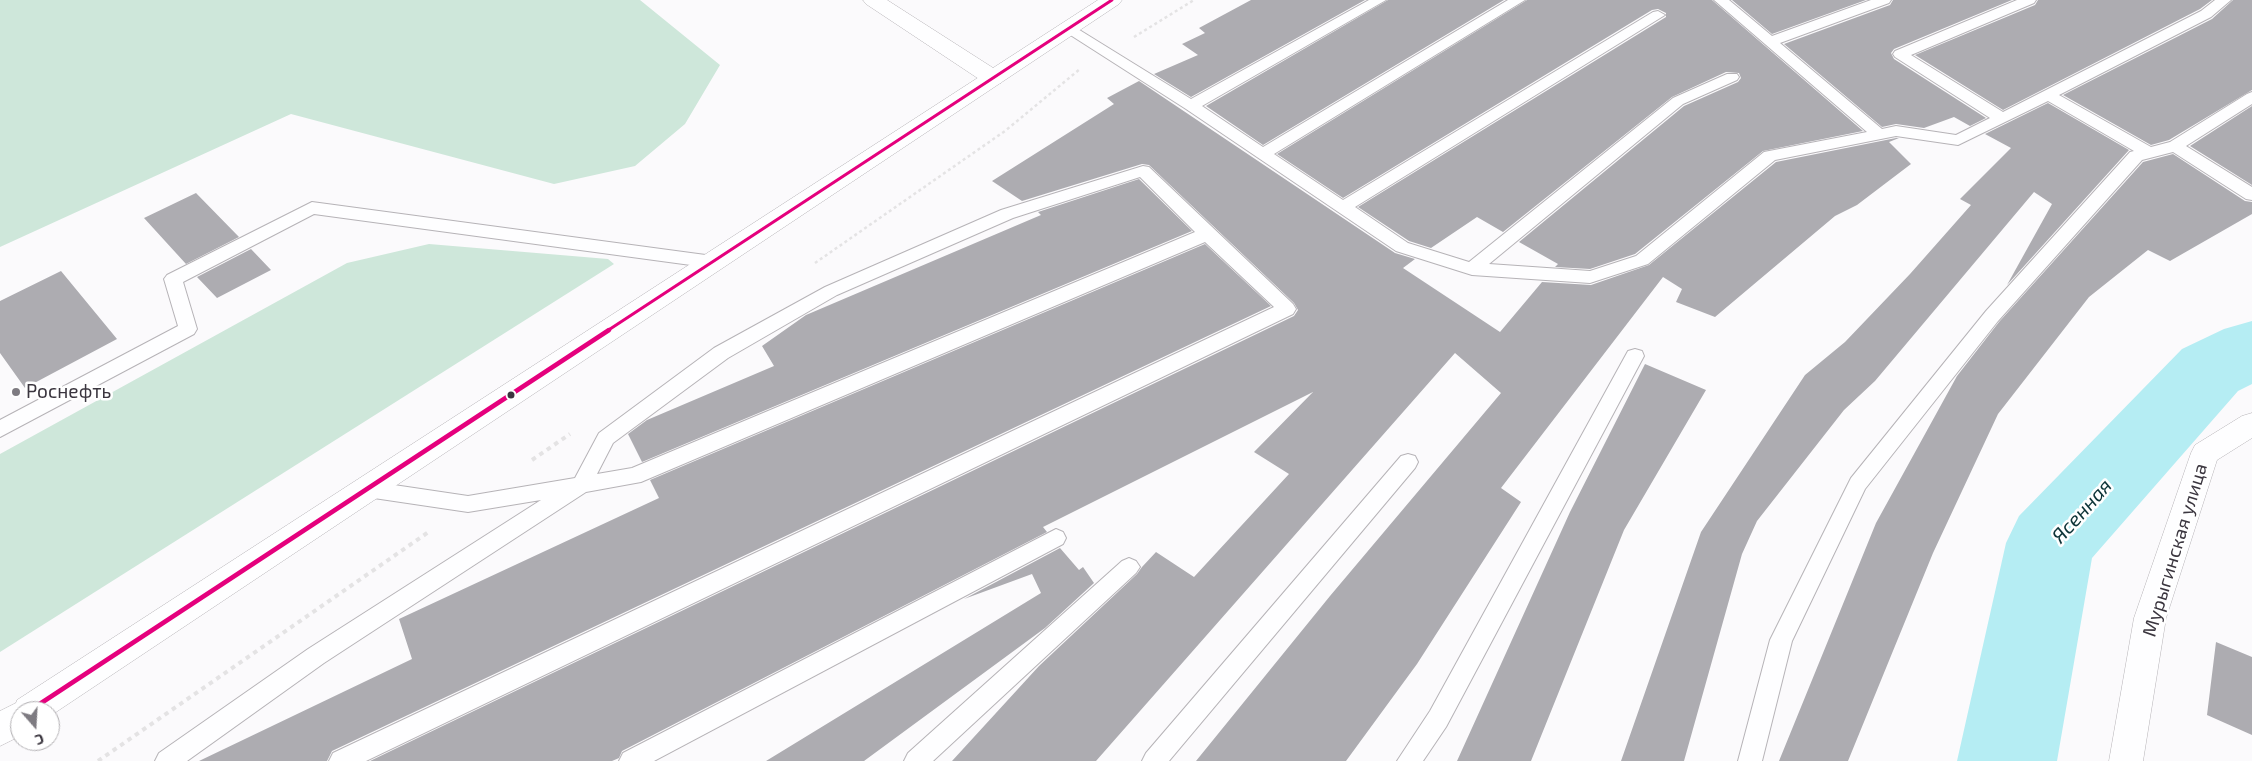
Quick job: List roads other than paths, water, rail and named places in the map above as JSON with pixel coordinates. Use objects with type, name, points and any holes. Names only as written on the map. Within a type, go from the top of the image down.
[{"type":"main road","points":[[873,0],[993,78]]},
{"type":"main road","points":[[44,701],[1112,0]]},
{"type":"main road","name":"Мурыгинская улица","points":[[2126,761],[2150,618],[2205,453],[2252,424]]},
{"type":"lane","points":[[1190,106],[1379,0]]},
{"type":"lane","points":[[1263,154],[1518,0]]},
{"type":"lane","points":[[1721,0],[1879,134]]},
{"type":"lane","points":[[1770,42],[1884,0]]},
{"type":"lane","points":[[2002,118],[1900,54],[2029,0]]},
{"type":"lane","points":[[1068,29],[1190,106],[1402,247],[1472,269],[1590,277],[1642,260],[1770,156],[1896,131],[1958,140],[2206,14],[2224,0]]},
{"type":"lane","points":[[1343,207],[1658,14]]},
{"type":"lane","points":[[1472,269],[1678,102],[1732,77]]},
{"type":"lane","points":[[2048,95],[2149,153]]},
{"type":"lane","points":[[1750,761],[1782,640],[1858,484],[1992,316],[2136,156],[2176,146],[2252,98]]},
{"type":"lane","points":[[2176,146],[2252,195]]},
{"type":"lane","points":[[167,761],[316,656],[581,485],[606,438],[721,353],[831,291],[1007,214],[1143,171],[1287,310],[341,761]]},
{"type":"lane","points":[[0,429],[188,329],[173,279],[312,208],[713,262]]},
{"type":"lane","points":[[367,489],[468,504],[634,476],[1207,234]]},
{"type":"lane","points":[[1409,761],[1438,718],[1635,356]]},
{"type":"lane","points":[[1154,761],[1408,462]]},
{"type":"lane","points":[[631,761],[1056,538]]},
{"type":"lane","points":[[916,761],[1129,567]]},
{"type":"waterway","name":"Ясенная","points":[[2007,761],[2050,543],[2210,370],[2252,350]]},
{"type":"place","name":"Роснефть","points":[[16,392]]}]
